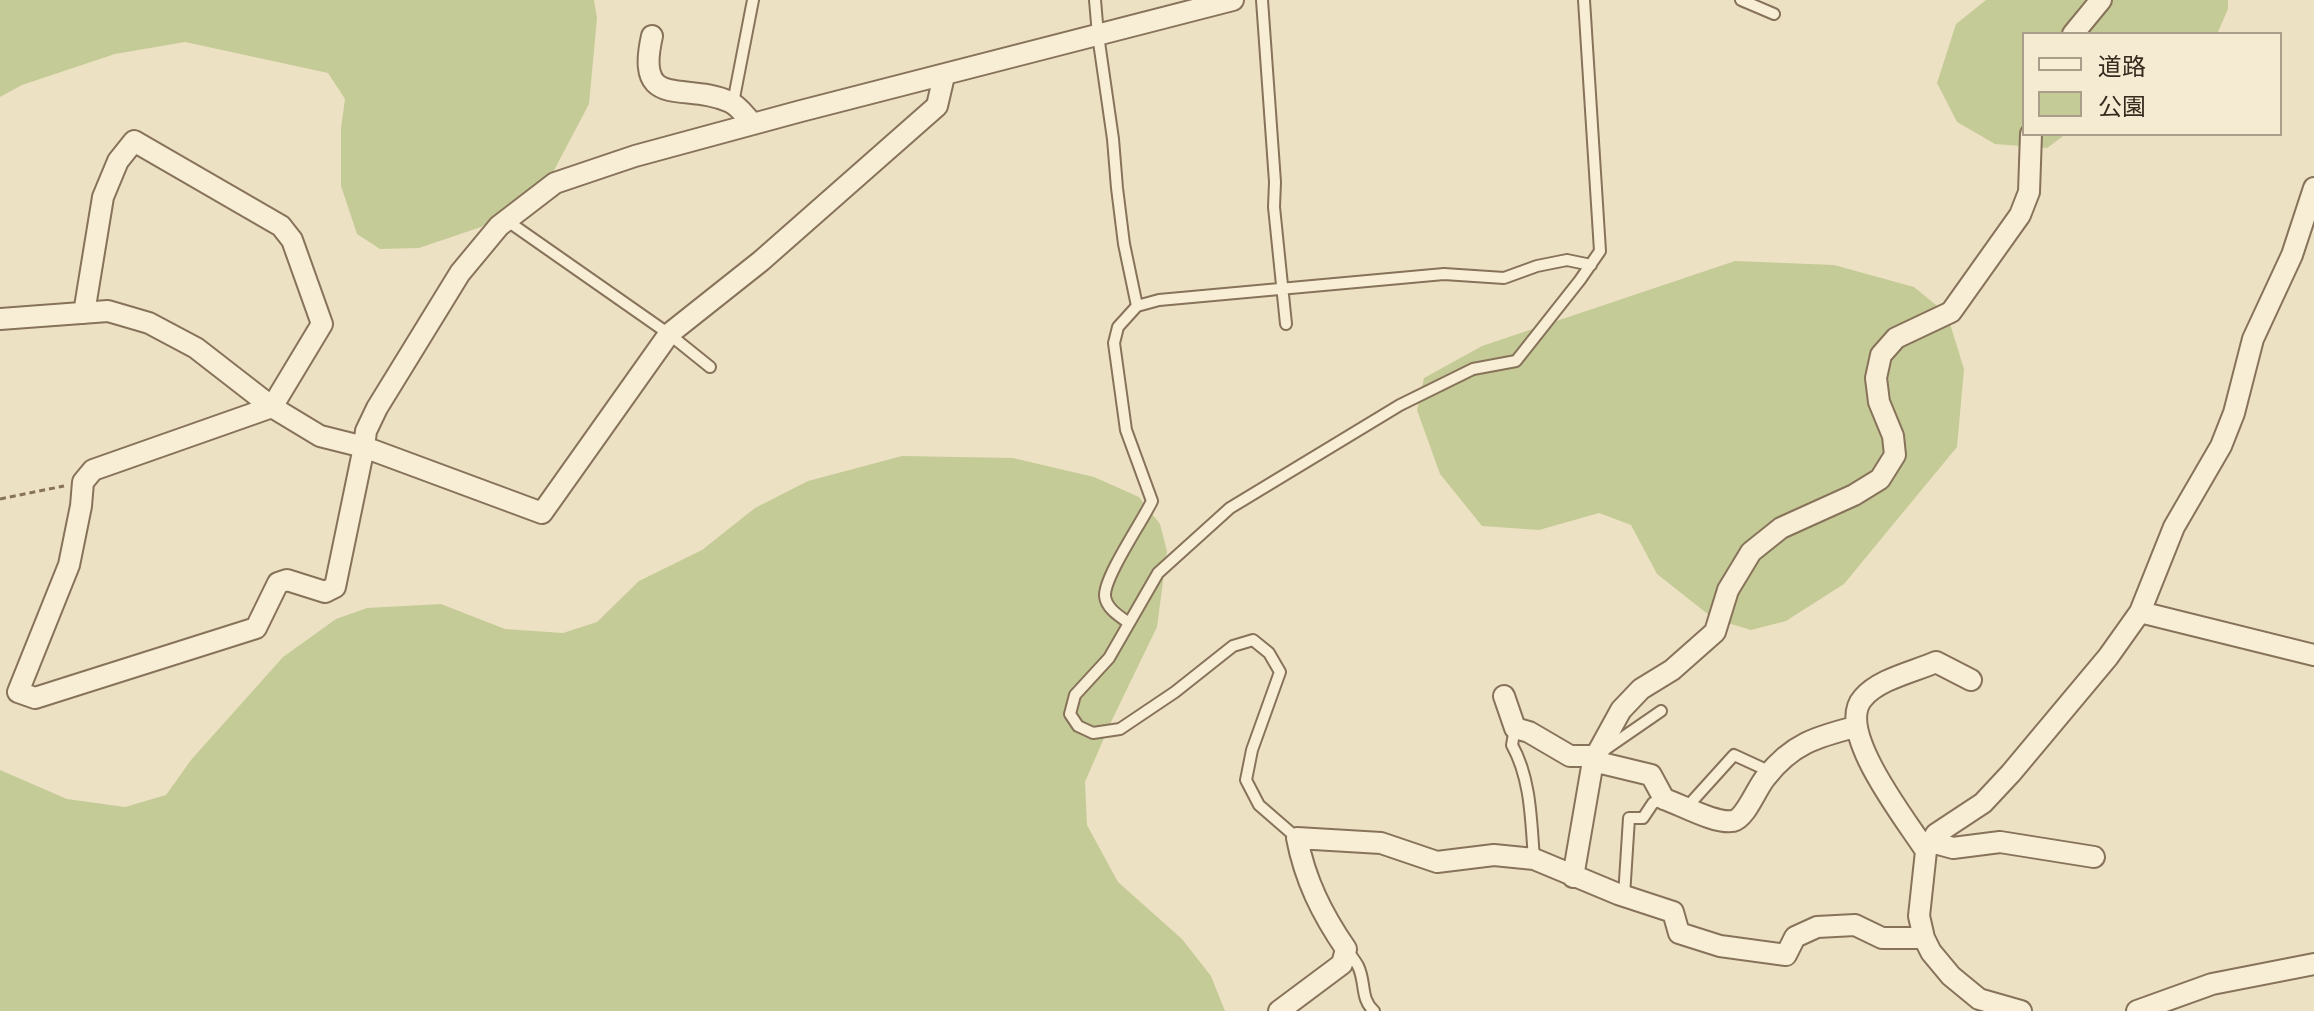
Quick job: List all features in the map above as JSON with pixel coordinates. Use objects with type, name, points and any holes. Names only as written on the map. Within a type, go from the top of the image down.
[{"type":"street","points":[[84,313],[103,197],[118,161],[134,141],[281,226],[292,240],[322,324],[272,407],[93,470],[83,482],[69,565],[18,692],[35,698],[256,628],[278,583],[287,580],[325,592],[335,587],[366,431],[377,408],[460,273],[506,220],[555,183],[635,156],[753,124],[1233,0]]},
{"type":"street","points":[[2075,32],[2101,0]]},
{"type":"street","points":[[652,36],[649,73],[656,85],[733,103],[753,124]]},
{"type":"street","points":[[0,319],[108,311],[149,323],[196,348],[272,407],[320,436],[364,447],[542,513],[669,334],[761,261],[937,106],[944,76]]},
{"type":"street","points":[[1573,877],[1594,758],[1621,710],[1641,689],[1672,670],[1715,632],[1728,590],[1751,552],[1781,528],[1854,495],[1880,479],[1895,455],[1893,436],[1879,402],[1876,378],[1881,355],[1896,338],[1951,312],[2020,215],[2029,192],[2031,136]]},
{"type":"street","points":[[2021,1011],[1979,999],[1951,976],[1924,938],[1919,916],[1929,847],[1936,834],[1983,803],[2011,773],[2108,657],[2140,612],[2174,527],[2221,446],[2234,413],[2253,339],[2292,255],[2314,188]]},
{"type":"street","points":[[2140,612],[2314,655]]},
{"type":"street","points":[[1929,847],[1867,762],[1863,742],[1855,727],[1855,712],[1863,697],[1884,683],[1936,662],[1971,680]]},
{"type":"street","points":[[1504,696],[1515,728],[1529,732],[1570,756],[1594,758],[1651,775],[1664,799],[1704,817],[1733,821],[1742,817],[1771,772],[1791,750],[1825,735],[1855,727]]},
{"type":"street","points":[[1279,1011],[1342,964],[1346,949],[1320,907],[1303,869],[1297,838],[1381,843],[1437,862],[1494,855],[1534,859],[1573,877],[1673,912],[1679,933],[1720,946],[1786,955],[1795,937],[1817,927],[1855,925],[1882,938],[1924,938]]},
{"type":"street","points":[[1929,847],[1953,848],[2000,842],[2094,857]]},
{"type":"street","points":[[2137,1011],[2212,984],[2314,964]]},
{"type":"lane","points":[[733,103],[753,0]]},
{"type":"lane","points":[[1095,0],[1124,244],[1137,306]]},
{"type":"lane","points":[[1262,0],[1275,182],[1274,207],[1286,324]]},
{"type":"lane","points":[[1297,838],[1259,805],[1246,780],[1252,750],[1280,672],[1269,653],[1253,640],[1233,646],[1175,692],[1120,729],[1093,733],[1078,726],[1070,714],[1075,695],[1109,658],[1158,573],[1230,508],[1400,405],[1473,369],[1516,361],[1591,265],[1600,251],[1584,0]]},
{"type":"lane","points":[[1741,0],[1774,14]]},
{"type":"lane","points":[[506,220],[669,334],[710,367]]},
{"type":"lane","points":[[1129,623],[1114,613],[1105,598],[1107,583],[1152,501],[1126,430],[1114,343],[1118,327],[1137,306],[1159,300],[1444,274],[1504,278],[1537,266],[1567,260],[1591,265]]},
{"type":"lane","points":[[1594,758],[1661,711]]},
{"type":"lane","points":[[1515,728],[1512,745],[1522,763],[1530,805],[1534,859]]},
{"type":"lane","points":[[1687,807],[1734,755],[1771,772]]},
{"type":"lane","points":[[1624,896],[1629,818],[1643,818],[1653,803],[1664,799]]},
{"type":"lane","points":[[1346,949],[1360,969],[1363,995],[1369,1008],[1374,1011]]},
{"type":"path","points":[[0,499],[83,482]]},
{"type":"green space","points":[[0,0],[594,0],[597,18],[589,104],[551,176],[481,227],[419,248],[380,249],[357,234],[341,186],[341,128],[345,99],[328,73],[185,42],[115,54],[22,85],[0,97]]},
{"type":"green space","points":[[1986,0],[2228,0],[2228,9],[2218,32],[2022,32],[2022,136],[2063,136],[2047,148],[1995,144],[1957,122],[1937,83],[1956,24]]},
{"type":"green space","points":[[1735,261],[1834,265],[1914,287],[1947,314],[1964,369],[1957,447],[1844,584],[1786,621],[1751,630],[1714,619],[1657,574],[1631,525],[1599,513],[1539,530],[1482,526],[1440,474],[1417,410],[1424,378],[1482,346]]},
{"type":"green space","points":[[902,456],[1013,458],[1094,477],[1139,497],[1160,524],[1167,551],[1157,627],[1085,782],[1087,825],[1118,882],[1182,939],[1211,976],[1225,1011],[0,1011],[0,770],[67,799],[125,807],[166,795],[191,760],[283,657],[336,619],[367,608],[441,604],[505,629],[563,633],[597,622],[639,581],[702,550],[755,508],[808,481]]}]
